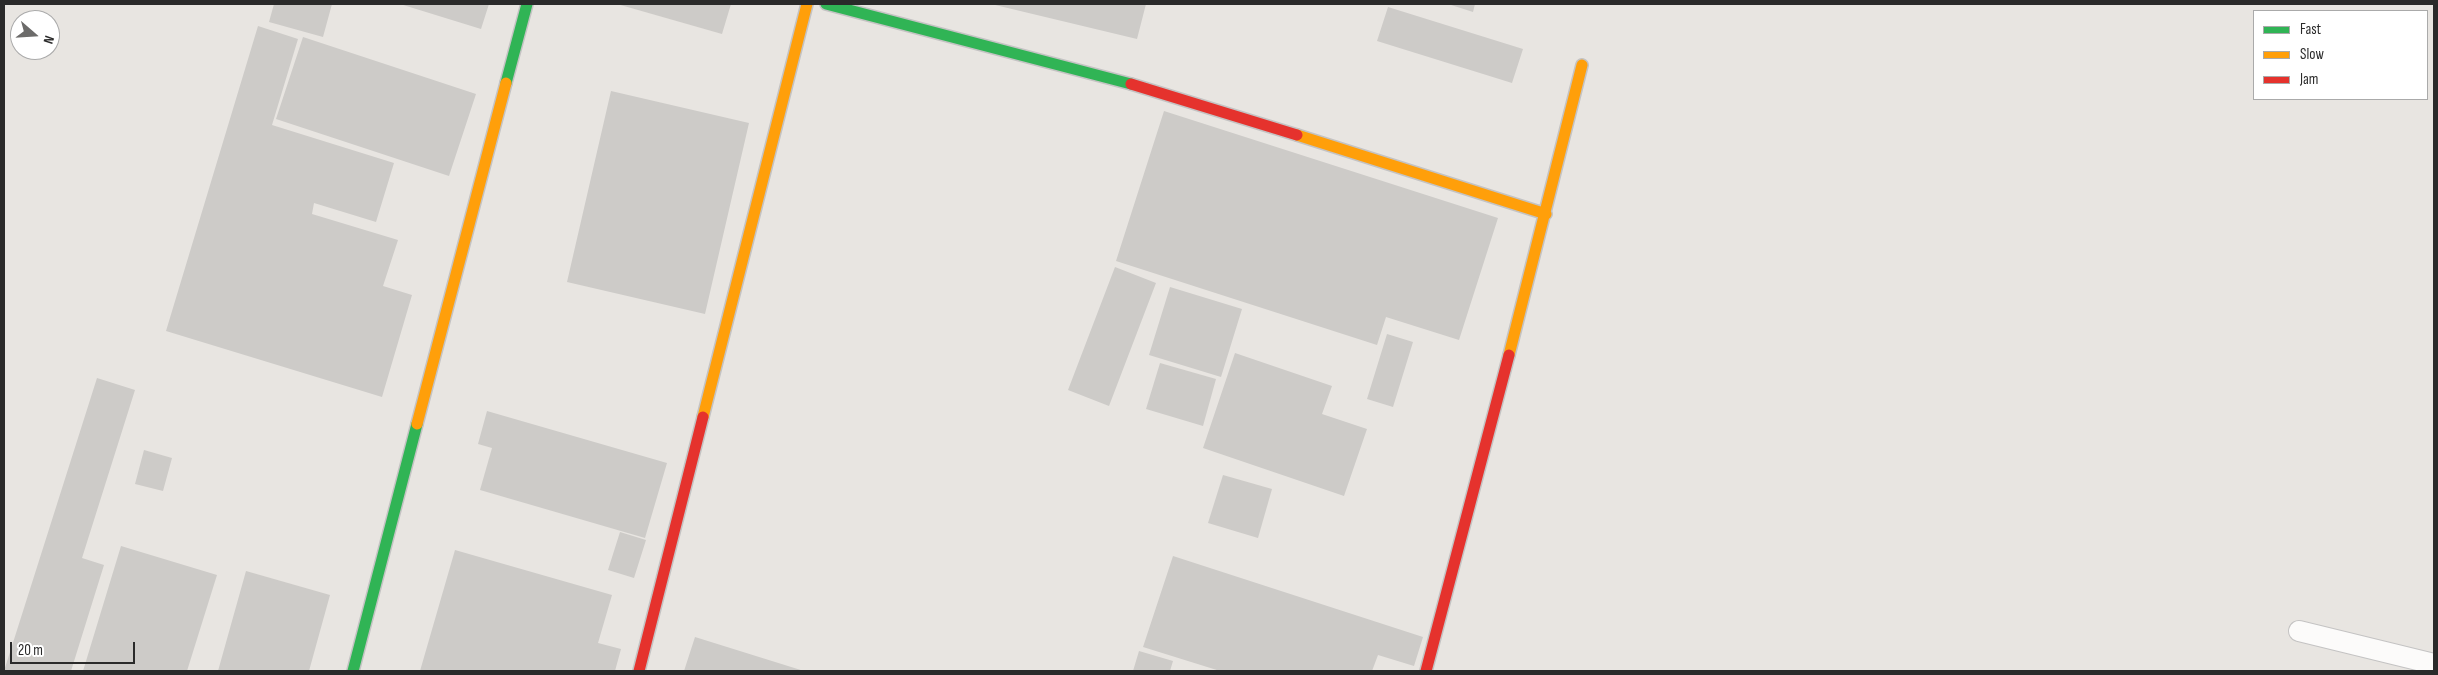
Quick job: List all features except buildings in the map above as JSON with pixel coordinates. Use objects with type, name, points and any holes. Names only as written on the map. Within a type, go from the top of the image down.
[{"type":"street","points":[[353,671],[527,4]]},
{"type":"street","points":[[639,671],[807,4]]},
{"type":"street","points":[[826,4],[1157,91],[1546,214]]},
{"type":"street","points":[[1426,671],[1546,214],[1582,65]]},
{"type":"lane","points":[[2299,631],[2434,664]]},
{"type":"traffic: fast","points":[[506,83],[527,4]]},
{"type":"traffic: fast","points":[[826,4],[1131,84]]},
{"type":"traffic: fast","points":[[353,671],[417,424]]},
{"type":"traffic: slow","points":[[703,417],[807,4]]},
{"type":"traffic: slow","points":[[1509,355],[1582,65]]},
{"type":"traffic: slow","points":[[417,424],[506,83]]},
{"type":"traffic: slow","points":[[1297,135],[1546,214]]},
{"type":"traffic: jam","points":[[1131,84],[1297,135]]},
{"type":"traffic: jam","points":[[1426,671],[1509,355]]},
{"type":"traffic: jam","points":[[639,671],[703,417]]}]
